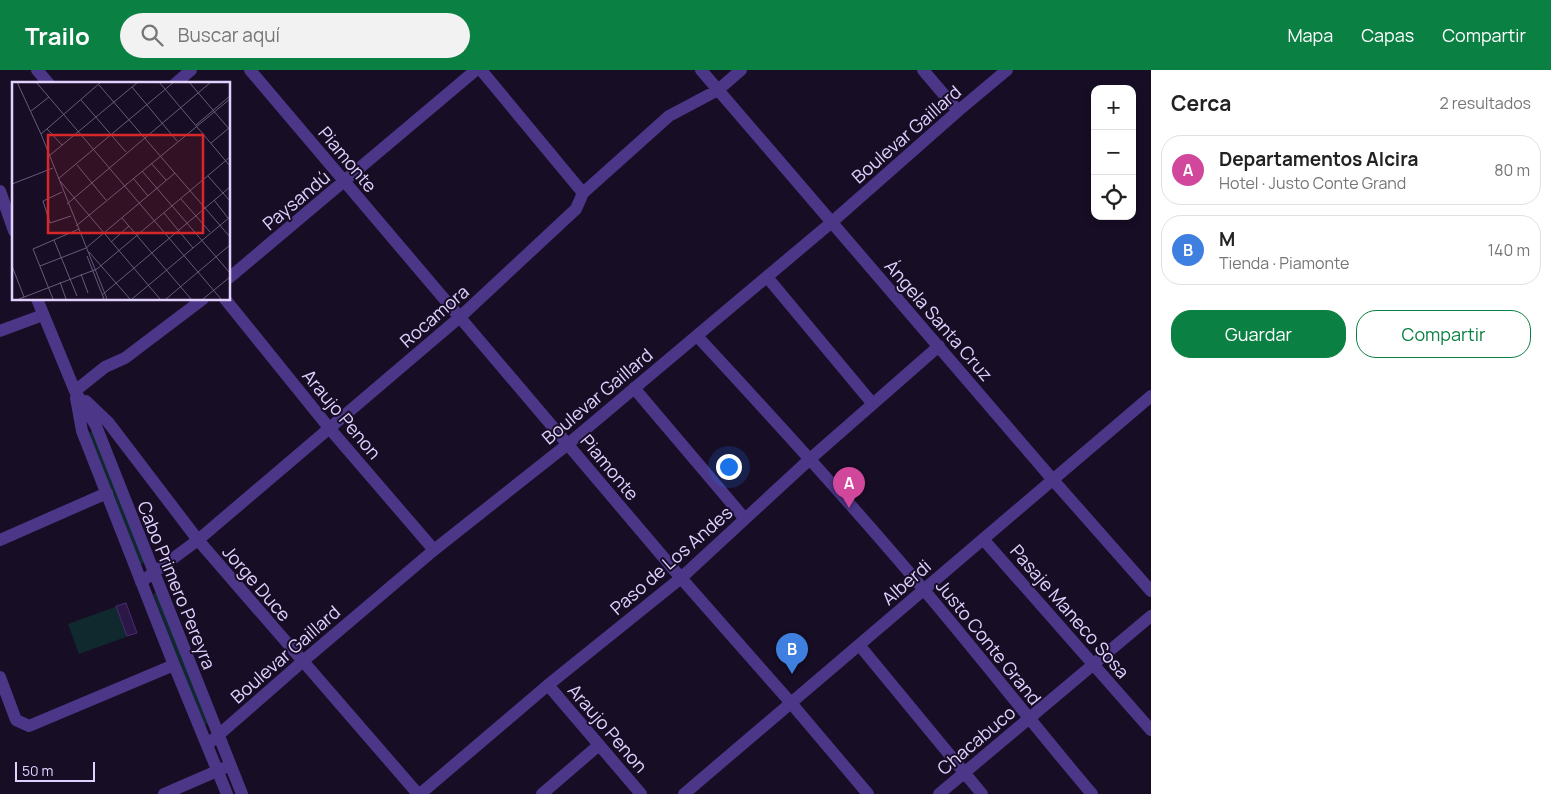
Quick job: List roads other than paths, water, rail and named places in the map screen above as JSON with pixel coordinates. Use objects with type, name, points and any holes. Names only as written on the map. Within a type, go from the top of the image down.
[{"type":"street","points":[[37,70],[47,82]]},
{"type":"street","points":[[177,82],[191,70]]},
{"type":"street","name":"Piamonte","points":[[250,70],[681,578],[791,702],[868,794]]},
{"type":"street","name":"Paysandú","points":[[230,277],[476,70]]},
{"type":"street","points":[[481,70],[583,193]]},
{"type":"street","name":"Ángela Santa Cruz","points":[[701,70],[1052,480],[1151,591]]},
{"type":"street","name":"Rocamora","points":[[141,582],[198,540],[460,317],[576,209],[583,193],[669,116],[718,90],[741,70]]},
{"type":"street","points":[[924,70],[958,111]]},
{"type":"street","name":"Boulevar Gaillard","points":[[207,745],[434,550],[568,444],[768,277],[958,111],[1008,70]]},
{"type":"street","points":[[0,191],[12,225]]},
{"type":"street","points":[[768,277],[872,403]]},
{"type":"street","name":"Cabo Primero Pereyra","points":[[37,300],[75,391],[96,426],[153,574],[242,794]]},
{"type":"street","points":[[75,391],[105,366],[125,358],[202,300]]},
{"type":"street","name":"Araujo Penon","points":[[225,300],[434,550]]},
{"type":"street","points":[[0,331],[43,315]]},
{"type":"street","name":"Justo Conte Grand","points":[[697,336],[810,459],[924,590],[1092,794]]},
{"type":"street","name":"Paso de Los Andes","points":[[419,794],[548,685],[681,578],[872,403],[938,346]]},
{"type":"street","points":[[634,388],[745,519]]},
{"type":"street","name":"Cabo Primero Pereyra","points":[[75,391],[82,431],[227,794]]},
{"type":"street","name":"Jorge Duce","points":[[75,391],[108,422],[198,540],[302,662],[419,794]]},
{"type":"street","name":"Alberdi","points":[[684,794],[791,702],[860,646],[983,538],[1151,396]]},
{"type":"street","points":[[0,540],[107,493]]},
{"type":"street","name":"Pasaje Maneco Sosa","points":[[983,538],[1151,730]]},
{"type":"street","name":"Chacabuco","points":[[939,794],[1151,616]]},
{"type":"street","points":[[860,646],[982,794]]},
{"type":"street","points":[[0,677],[16,720],[28,726],[174,665]]},
{"type":"street","name":"Araujo Penon","points":[[548,685],[641,794]]},
{"type":"street","points":[[542,794],[599,745]]},
{"type":"street","points":[[164,794],[218,772],[231,764]]},
{"type":"place","name":"Departamentos Alcira","points":[[849,508]]},
{"type":"place","name":"M","points":[[792,674]]}]
